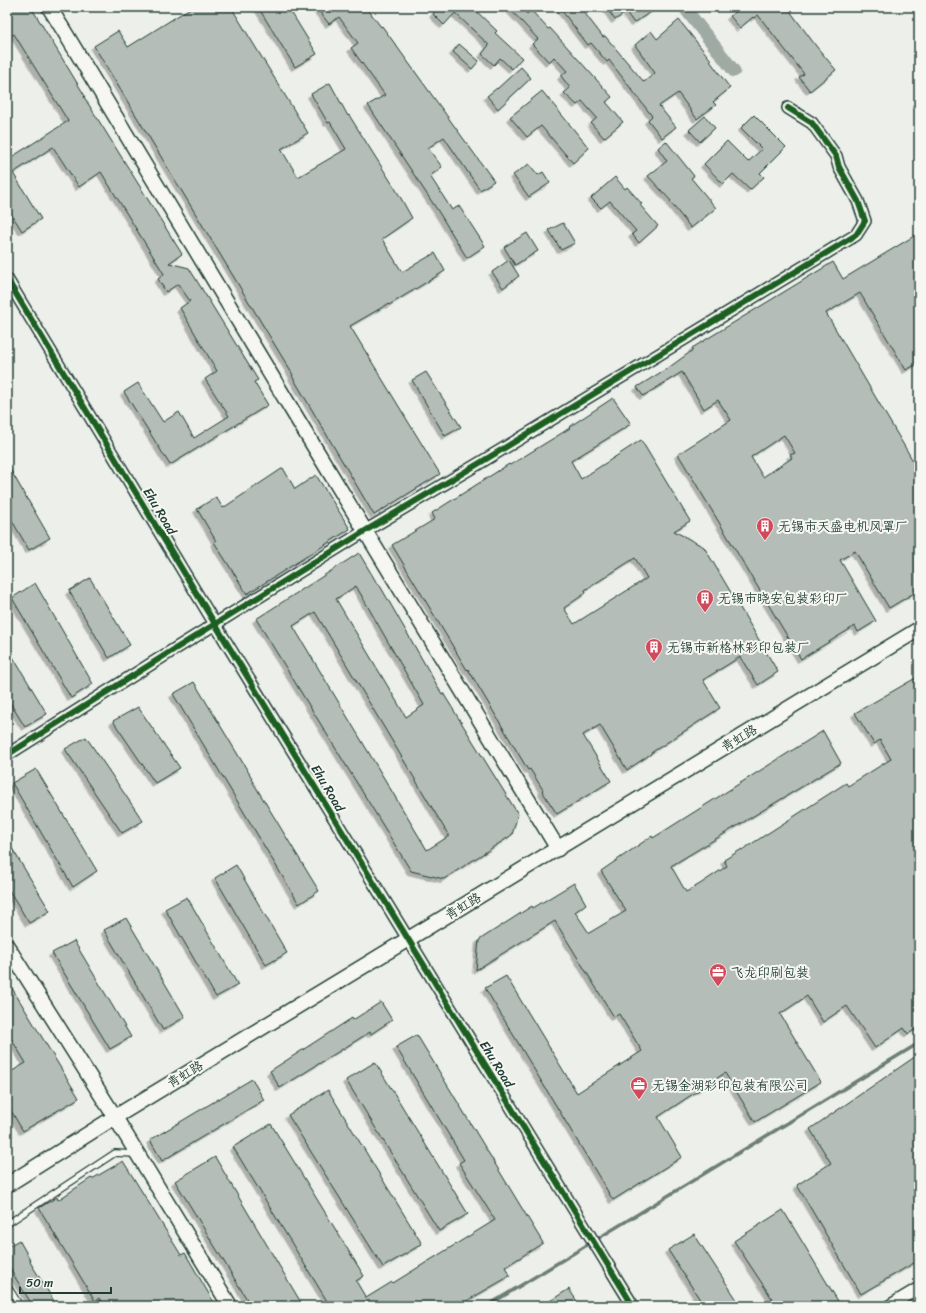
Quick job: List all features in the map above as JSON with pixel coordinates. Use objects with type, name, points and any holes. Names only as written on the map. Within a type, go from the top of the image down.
[{"type":"street","points":[[49,7],[558,849]]},
{"type":"street","points":[[7,756],[170,652],[365,531],[856,235],[865,221],[858,201],[839,167],[836,156],[812,123],[788,108]]},
{"type":"street","name":"Ehu Road","points":[[7,279],[215,624],[633,1306]]},
{"type":"street","name":"青虹路","points":[[7,1185],[115,1117],[919,629]]},
{"type":"street","points":[[7,946],[115,1117],[230,1306]]},
{"type":"street","points":[[889,1306],[919,1288]]},
{"type":"lane","points":[[7,1224],[115,1152],[137,1154]]},
{"type":"lane","points":[[7,1285],[20,1306]]},
{"type":"building","points":[[7,7],[31,7],[85,96],[84,97],[182,254],[169,263],[189,268],[258,380],[254,382],[268,405],[170,465],[124,392],[138,383],[163,422],[179,412],[194,438],[229,416],[205,379],[217,371],[180,308],[190,301],[178,284],[166,292],[158,279],[164,274],[101,172],[79,187],[53,147],[13,173],[41,219],[22,231],[7,207],[7,160],[68,121],[14,34],[7,39]]},
{"type":"building","points":[[192,7],[231,7],[308,133],[281,149],[298,177],[346,149],[330,122],[328,123],[311,94],[330,83],[348,116],[349,115],[398,193],[412,218],[382,239],[402,272],[435,253],[445,271],[389,305],[388,304],[350,326],[440,474],[374,515],[292,376],[293,375],[94,46],[118,31],[128,47]]},
{"type":"building","points":[[258,7],[288,7],[317,54],[295,67]]},
{"type":"building","points":[[316,7],[366,7],[381,27],[382,26],[494,181],[480,190],[444,137],[428,148],[442,167],[430,176],[452,210],[459,206],[485,246],[467,258],[368,105],[385,95],[351,48],[358,43],[339,17],[329,24]]},
{"type":"building","points":[[439,7],[472,7],[497,31],[495,33],[522,58],[512,69],[500,58],[494,65],[482,54],[489,45],[455,13],[444,25],[433,14]]},
{"type":"building","points":[[508,7],[522,7],[527,14],[531,10],[548,29],[550,28],[612,97],[606,102],[623,122],[604,138],[591,123],[597,118],[582,101],[577,105],[564,93],[570,88],[561,76],[567,71],[554,57],[549,62],[532,44],[538,39]]},
{"type":"building","points":[[559,7],[580,7],[603,37],[605,36],[644,82],[655,73],[635,45],[651,31],[657,39],[679,20],[711,60],[710,61],[730,88],[713,102],[716,105],[697,119],[678,93],[659,106],[676,127],[662,138],[648,120],[652,116],[609,60],[607,62],[591,43],[588,45]]},
{"type":"building","points":[[606,7],[658,7],[634,23],[626,12],[615,20]]},
{"type":"building","points":[[742,7],[787,7],[836,70],[810,91],[799,77],[804,74],[758,15],[754,18],[753,17],[740,28],[730,16]]},
{"type":"building","points":[[459,44],[479,61],[472,69],[453,52]]},
{"type":"building","points":[[521,67],[531,78],[498,109],[487,96]]},
{"type":"building","points":[[542,91],[589,148],[573,163],[541,126],[527,137],[510,117]]},
{"type":"building","points":[[754,115],[786,147],[760,173],[764,177],[750,190],[733,174],[723,184],[704,164],[727,141],[748,162],[762,149],[741,128]]},
{"type":"building","points":[[705,116],[715,128],[700,142],[689,130]]},
{"type":"building","points":[[666,141],[694,176],[691,178],[716,208],[691,228],[670,202],[671,201],[648,176],[667,161],[658,148]]},
{"type":"building","points":[[529,164],[538,175],[543,172],[550,183],[529,197],[513,175]]},
{"type":"building","points":[[615,177],[625,189],[627,187],[642,204],[640,205],[658,226],[639,243],[632,234],[636,231],[610,201],[601,208],[591,198]]},
{"type":"building","points":[[563,223],[575,243],[561,250],[549,230]]},
{"type":"building","points":[[527,233],[538,251],[515,265],[504,247]]},
{"type":"building","points":[[919,233],[919,363],[906,370],[860,293],[826,313],[919,471],[919,590],[889,608],[855,551],[840,560],[876,621],[858,632],[855,626],[801,659],[678,454],[731,420],[718,400],[704,409],[682,372],[643,396],[637,387],[671,366],[693,350],[692,348],[833,262],[843,279]],"holes":[[[784,435],[795,453],[790,455],[792,458],[763,477],[751,457]]]},
{"type":"building","points":[[509,260],[519,276],[503,288],[492,272]]},
{"type":"building","points":[[426,372],[461,427],[445,436],[412,380]]},
{"type":"building","points":[[613,398],[631,424],[571,461],[581,479],[641,440],[690,521],[674,531],[704,547],[778,672],[758,685],[740,657],[703,680],[720,708],[627,770],[600,725],[583,735],[611,781],[557,814],[530,769],[528,770],[392,545],[435,519],[432,513],[509,464],[510,465],[570,428],[569,427]],"holes":[[[635,558],[647,578],[574,624],[564,608],[586,593],[585,590]]]},
{"type":"building","points":[[7,464],[50,538],[29,550],[7,512]]},
{"type":"building","points":[[283,468],[295,489],[316,475],[350,529],[247,594],[214,542],[216,541],[197,509],[216,497],[223,508]]},
{"type":"building","points":[[359,553],[378,585],[379,584],[442,694],[443,693],[518,814],[512,835],[444,879],[411,871],[256,619]],"holes":[[[356,586],[424,705],[406,717],[336,599]],[[315,612],[449,836],[427,850],[293,626]]]},
{"type":"building","points":[[90,578],[130,645],[109,658],[69,591]]},
{"type":"building","points":[[35,583],[93,684],[71,698],[12,598]]},
{"type":"building","points":[[7,647],[47,714],[25,727],[7,698]]},
{"type":"building","points":[[919,676],[919,1027],[908,1034],[904,1028],[875,1048],[847,1006],[823,1022],[807,996],[780,1014],[821,1082],[755,1122],[725,1073],[658,1117],[682,1157],[613,1200],[485,988],[506,976],[577,1093],[642,1051],[619,1014],[614,1017],[555,921],[476,970],[479,940],[532,906],[533,908],[574,883],[586,904],[575,912],[589,933],[626,911],[601,871],[652,836],[653,838],[823,731],[841,763],[671,866],[686,892],[700,884],[727,866],[724,860],[846,783],[848,786],[891,759],[880,740],[874,744],[855,713]]},
{"type":"building","points":[[194,682],[319,891],[299,904],[173,694]]},
{"type":"building","points":[[138,707],[180,768],[155,783],[113,721]]},
{"type":"building","points":[[86,737],[143,821],[122,833],[65,749]]},
{"type":"building","points":[[36,769],[97,871],[73,887],[12,783]]},
{"type":"building","points":[[7,840],[50,911],[29,923],[7,887]]},
{"type":"building","points":[[236,865],[287,953],[266,965],[215,878]]},
{"type":"building","points":[[187,897],[238,985],[216,997],[165,909]]},
{"type":"building","points":[[126,918],[185,1017],[163,1030],[104,930]]},
{"type":"building","points":[[74,941],[131,1037],[110,1049],[52,953]]},
{"type":"building","points":[[7,980],[79,1098],[23,1131],[7,1104],[7,1074],[26,1063],[7,1032]]},
{"type":"building","points":[[381,1002],[392,1020],[280,1088],[270,1071],[352,1018],[353,1020]]},
{"type":"building","points":[[417,1035],[543,1243],[505,1267],[510,1276],[458,1306],[330,1306],[233,1147],[271,1124],[364,1276],[356,1281],[366,1298],[392,1282],[393,1283],[495,1220],[459,1163],[464,1160],[396,1047]]},
{"type":"building","points":[[919,1054],[919,1260],[861,1294],[797,1185],[831,1163],[810,1129]]},
{"type":"building","points":[[375,1062],[468,1214],[439,1231],[346,1080]]},
{"type":"building","points":[[252,1079],[264,1100],[162,1161],[150,1140]]},
{"type":"building","points":[[328,1090],[422,1244],[383,1267],[288,1115]]},
{"type":"building","points":[[215,1157],[303,1306],[251,1306],[175,1181]]},
{"type":"building","points":[[123,1161],[181,1255],[185,1253],[216,1306],[104,1306],[99,1298],[95,1301],[39,1208],[57,1197],[58,1200],[91,1178],[92,1179]]},
{"type":"building","points":[[783,1210],[841,1306],[777,1306],[734,1241]]},
{"type":"building","points":[[694,1234],[741,1306],[704,1306],[668,1250]]},
{"type":"building","points":[[19,1240],[31,1261],[30,1262],[57,1306],[33,1306],[16,1279],[7,1262],[7,1247]]},
{"type":"building","points":[[569,1289],[580,1306],[542,1306]]},
{"type":"waterway","points":[[684,7],[734,71]]},
{"type":"waterway","points":[[487,1306],[919,1043]]},
{"type":"cycle path","points":[[7,755],[365,531],[856,235],[865,221],[858,201],[839,167],[836,156],[812,123],[788,108]]},
{"type":"cycle path","points":[[7,279],[215,624],[633,1306]]},
{"type":"place","name":"无锡市天盛电机风罩厂","points":[[765,541]]},
{"type":"place","name":"无锡市晓安包装彩印厂","points":[[705,613]]},
{"type":"place","name":"无锡市新格林彩印包装厂","points":[[654,662]]},
{"type":"place","name":"飞龙印刷包装","points":[[718,987]]},
{"type":"place","name":"无锡金湖彩印包装有限公司","points":[[639,1100]]}]
